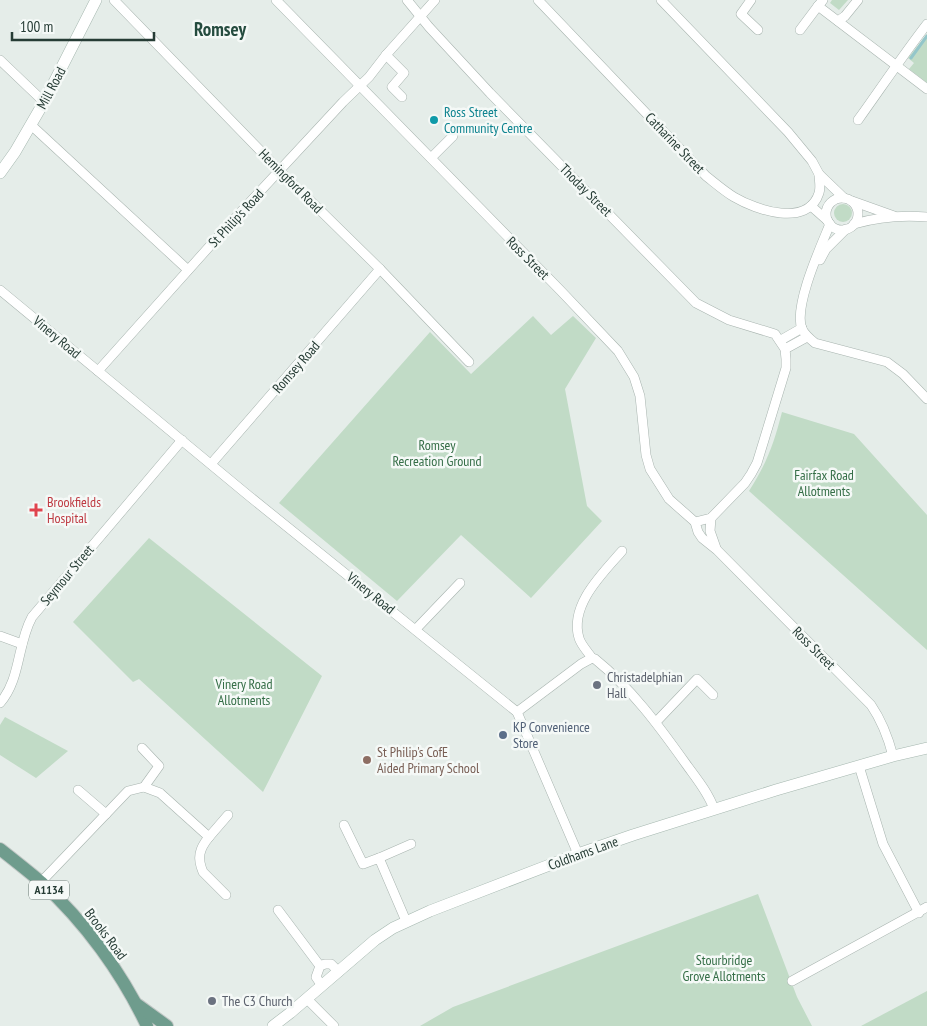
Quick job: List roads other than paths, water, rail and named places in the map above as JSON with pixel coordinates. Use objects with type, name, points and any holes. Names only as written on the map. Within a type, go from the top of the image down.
[{"type":"main road","name":"Brooks Road","points":[[0,848],[41,882],[66,907],[92,938],[136,1003],[147,1026]]},
{"type":"main road","name":"Brooks Road","points":[[136,1003],[166,1026]]},
{"type":"street","name":"Mill Road","points":[[0,172],[15,152],[44,102],[96,0]]},
{"type":"street","name":"Hemingford Road","points":[[114,0],[278,169],[380,269],[469,362]]},
{"type":"street","name":"Ross Street","points":[[276,0],[598,329],[626,362],[634,377],[640,396],[646,455],[650,469],[669,499],[695,522],[702,538],[717,550],[871,705],[880,718],[893,756]]},
{"type":"street","name":"Thoday Street","points":[[407,0],[422,16],[429,27],[490,93],[696,302],[729,320],[775,334],[783,344]]},
{"type":"street","name":"St Philip's Road","points":[[98,371],[278,169],[297,152],[360,86],[435,0]]},
{"type":"street","name":"Catharine Street","points":[[538,0],[706,176],[718,186],[743,202],[773,212],[790,214],[800,212],[811,206]]},
{"type":"street","points":[[661,0],[788,132],[819,174],[858,211],[854,224]]},
{"type":"street","points":[[751,0],[741,14],[758,30]]},
{"type":"street","points":[[838,21],[846,16],[858,0]]},
{"type":"street","points":[[800,30],[821,3],[838,21],[927,89]]},
{"type":"street","points":[[858,120],[902,56],[927,24]]},
{"type":"street","points":[[386,55],[404,72],[392,87],[402,97]]},
{"type":"street","points":[[0,60],[44,102]]},
{"type":"street","points":[[31,125],[188,270]]},
{"type":"street","points":[[431,158],[454,136]]},
{"type":"street","points":[[819,174],[820,192],[811,206],[838,229],[846,229]]},
{"type":"street","points":[[894,216],[848,200],[837,199],[829,205],[827,210],[829,222],[810,275],[801,308],[802,328],[807,337],[815,343],[886,362],[897,368],[927,399]]},
{"type":"street","points":[[810,275],[826,250],[846,229],[854,224],[894,216],[927,217]]},
{"type":"street","name":"Romsey Road","points":[[211,464],[380,269]]},
{"type":"street","name":"Vinery Road","points":[[0,290],[517,712]]},
{"type":"street","points":[[783,344],[802,328]]},
{"type":"street","points":[[783,344],[807,337]]},
{"type":"street","points":[[695,522],[711,518],[745,483],[757,463],[786,368],[783,344]]},
{"type":"street","name":"Seymour Street","points":[[0,703],[7,695],[13,680],[28,624],[182,440]]},
{"type":"street","name":"Ross Street","points":[[711,518],[710,530],[717,550]]},
{"type":"street","points":[[622,551],[593,584],[580,613],[579,639],[592,658],[600,663],[631,693],[656,722],[706,791],[714,809]]},
{"type":"street","points":[[416,629],[460,583]]},
{"type":"street","points":[[0,636],[22,644]]},
{"type":"street","points":[[578,854],[517,712],[581,664],[592,658]]},
{"type":"street","points":[[656,722],[697,679],[713,695]]},
{"type":"street","points":[[142,748],[159,766],[144,787]]},
{"type":"street","name":"Coldhams Lane","points":[[272,1026],[307,999],[375,940],[406,921],[578,854],[714,809],[893,756],[927,748]]},
{"type":"street","points":[[792,981],[923,910],[883,844],[859,766]]},
{"type":"street","points":[[41,882],[128,791],[144,787],[160,793],[209,837]]},
{"type":"street","points":[[78,790],[106,814]]},
{"type":"street","points":[[226,895],[203,872],[200,850],[228,815]]},
{"type":"street","points":[[344,825],[363,864],[411,844]]},
{"type":"street","points":[[379,858],[406,921]]},
{"type":"street","points":[[278,910],[320,966]]},
{"type":"street","points":[[320,966],[331,964],[339,972]]},
{"type":"street","points":[[320,966],[316,977],[322,986]]},
{"type":"street","points":[[307,999],[334,1026]]},
{"type":"waterway","points":[[911,58],[927,36]]},
{"type":"place","name":"Ross Street Community Centre","points":[[434,120]]},
{"type":"place","name":"Brookfields Hospital","points":[[36,510]]},
{"type":"place","name":"Christadelphian Hall","points":[[597,685]]},
{"type":"place","name":"KP Convenience Store","points":[[503,735]]},
{"type":"place","name":"St Philip's CofE Aided Primary School","points":[[367,760]]},
{"type":"place","name":"The C3 Church","points":[[212,1001]]},
{"type":"district","name":"Romsey","points":[[220,29]]},
{"type":"park label","name":"Romsey Recreation Ground","points":[[437,454]]},
{"type":"park label","name":"Fairfax Road Allotments","points":[[824,484]]},
{"type":"park label","name":"Vinery Road Allotments","points":[[244,692]]},
{"type":"park label","name":"Stourbridge Grove Allotments","points":[[724,968]]}]
